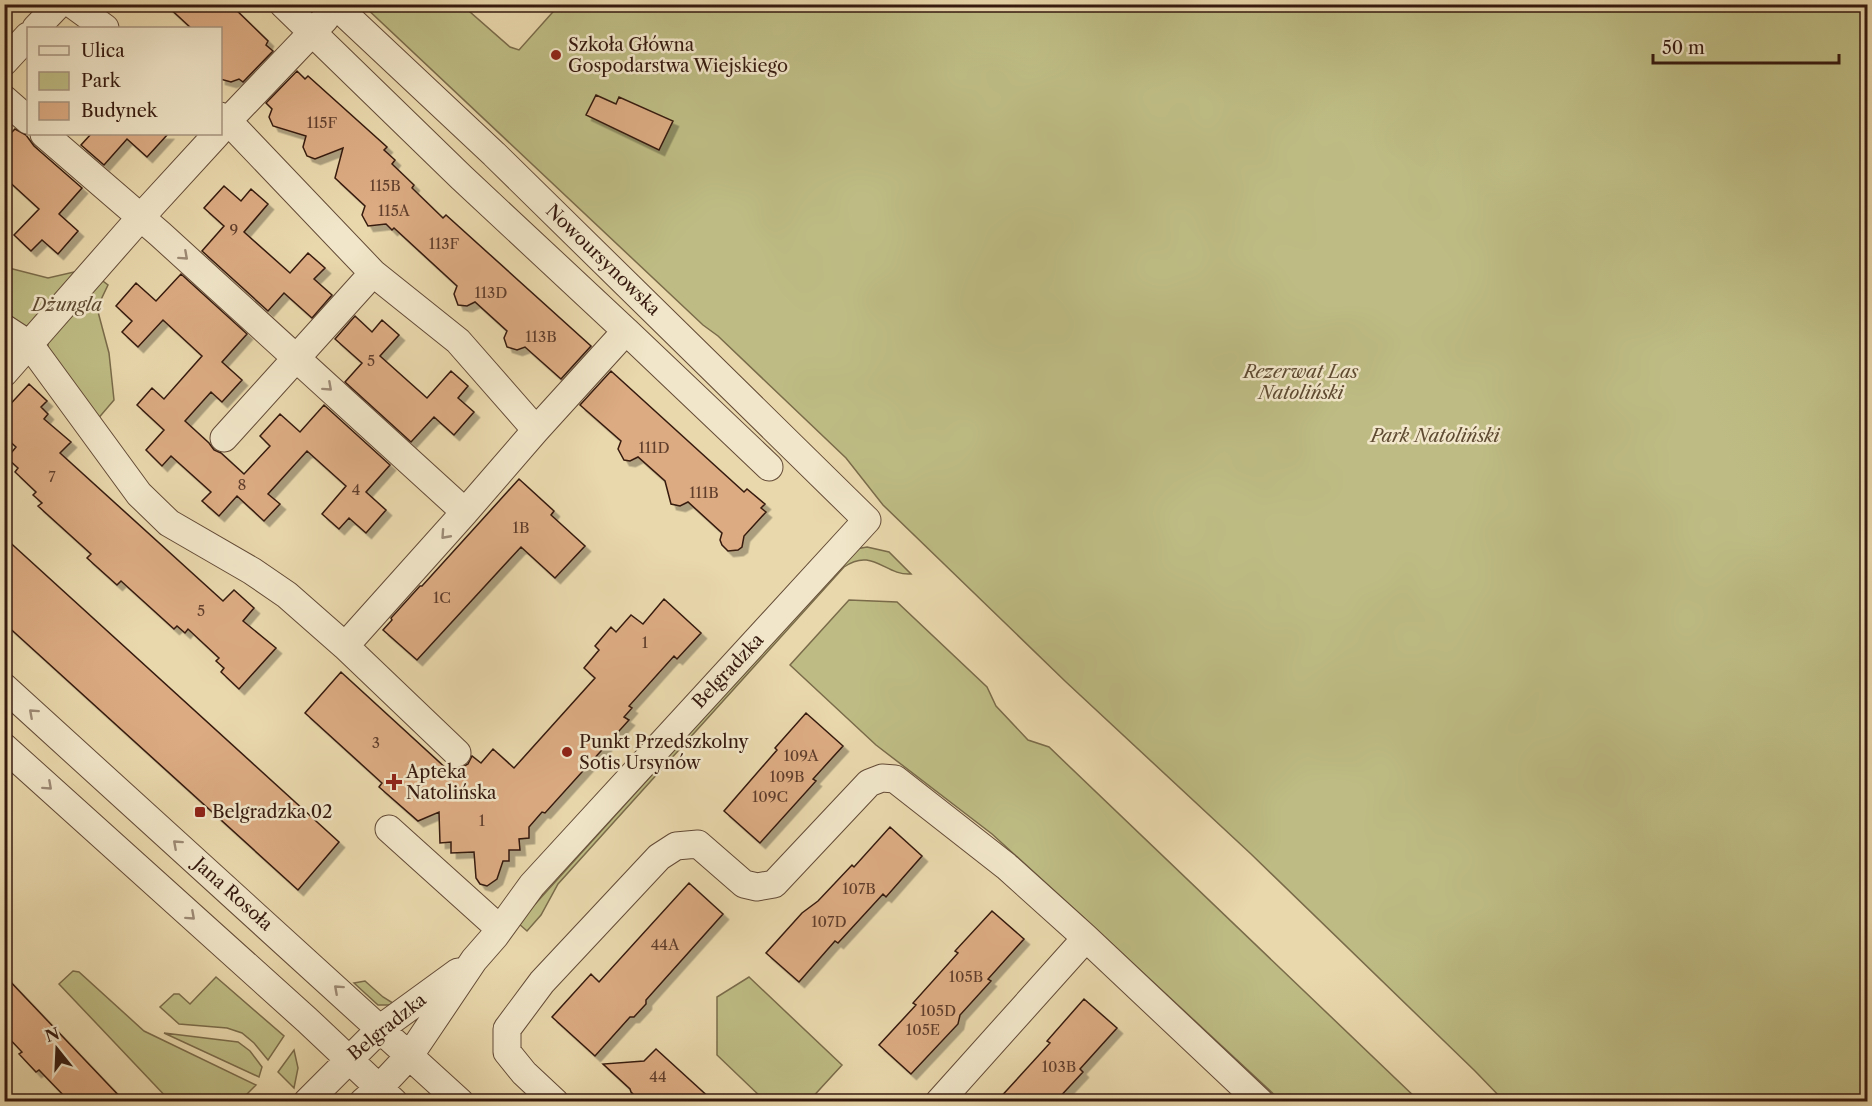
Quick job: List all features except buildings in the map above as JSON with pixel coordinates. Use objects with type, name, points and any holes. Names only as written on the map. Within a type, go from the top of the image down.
[{"type":"street","points":[[37,27],[59,4]]},
{"type":"street","points":[[72,4],[104,27]]},
{"type":"street","points":[[283,4],[461,177],[769,467]]},
{"type":"street","points":[[222,124],[335,5]]},
{"type":"street","name":"Nowoursynowska","points":[[335,5],[494,154],[867,520]]},
{"type":"street","points":[[4,62],[27,37]]},
{"type":"street","points":[[4,99],[27,119]]},
{"type":"street","points":[[222,126],[373,273],[458,341],[536,430]]},
{"type":"street","points":[[45,135],[465,512]]},
{"type":"street","points":[[4,373],[212,135]]},
{"type":"street","points":[[224,438],[373,273]]},
{"type":"street","points":[[4,328],[30,345],[139,494],[169,523],[252,571],[287,595],[345,645],[457,753]]},
{"type":"street","points":[[345,645],[626,331]]},
{"type":"street","name":"Belgradzka","points":[[379,1097],[474,960],[532,885],[867,520]]},
{"type":"street","name":"Jana Rosoła","points":[[4,687],[460,1101]]},
{"type":"street","points":[[4,747],[348,1059],[379,1097]]},
{"type":"street","points":[[555,1101],[524,1073],[507,1052],[507,1029],[542,982],[659,857],[676,846],[698,844],[744,884],[757,887],[774,884],[869,783],[882,778],[895,778],[1006,866],[1260,1101]]},
{"type":"street","points":[[389,829],[500,929]]},
{"type":"street","points":[[939,1101],[1086,938]]},
{"type":"street","name":"Belgradzka","points":[[307,1101],[381,1028],[474,960]]},
{"type":"green space","name":"Park Natoliński","points":[[560,4],[1867,5],[1867,1101],[1504,1101],[1251,854],[1066,682],[883,505],[846,458],[363,5],[462,5],[510,47],[519,50]]},
{"type":"green space","name":"Dżungla","points":[[5,267],[48,278],[87,269],[108,285],[97,308],[109,353],[114,400],[96,421],[48,349],[48,340],[30,327],[17,326],[5,317]]},
{"type":"green space","points":[[867,547],[889,552],[911,574],[894,571],[863,560],[844,567],[558,884],[541,915],[527,931],[518,923],[856,549]]},
{"type":"green space","points":[[849,600],[897,602],[987,687],[996,706],[1028,740],[1049,747],[1419,1101],[1281,1101],[992,834],[876,745],[790,665]]},
{"type":"green space","points":[[73,971],[79,972],[144,1031],[256,1085],[240,1101],[170,1101],[59,984]]},
{"type":"green space","points":[[216,977],[284,1036],[268,1060],[242,1033],[227,1028],[179,1024],[160,1007],[174,994],[179,994],[190,1004]]},
{"type":"green space","points":[[749,977],[842,1065],[809,1101],[765,1101],[717,1055],[717,997]]},
{"type":"green space","points":[[365,981],[396,1005],[378,1005],[354,983]]},
{"type":"green space","points":[[164,1033],[238,1042],[250,1051],[262,1067],[259,1077]]},
{"type":"green space","points":[[294,1050],[298,1068],[294,1088],[278,1072]]},
{"type":"place","name":"Szkoła Główna Gospodarstwa Wiejskiego","points":[[556,55]]},
{"type":"place","name":"Punkt Przedszkolny Sotis Ursynów","points":[[567,752]]},
{"type":"place","name":"Apteka Natolińska","points":[[394,782]]},
{"type":"place","name":"Belgradzka 02","points":[[200,812]]},
{"type":"park label","name":"Rezerwat Las Natoliński","points":[[1301,382]]}]
